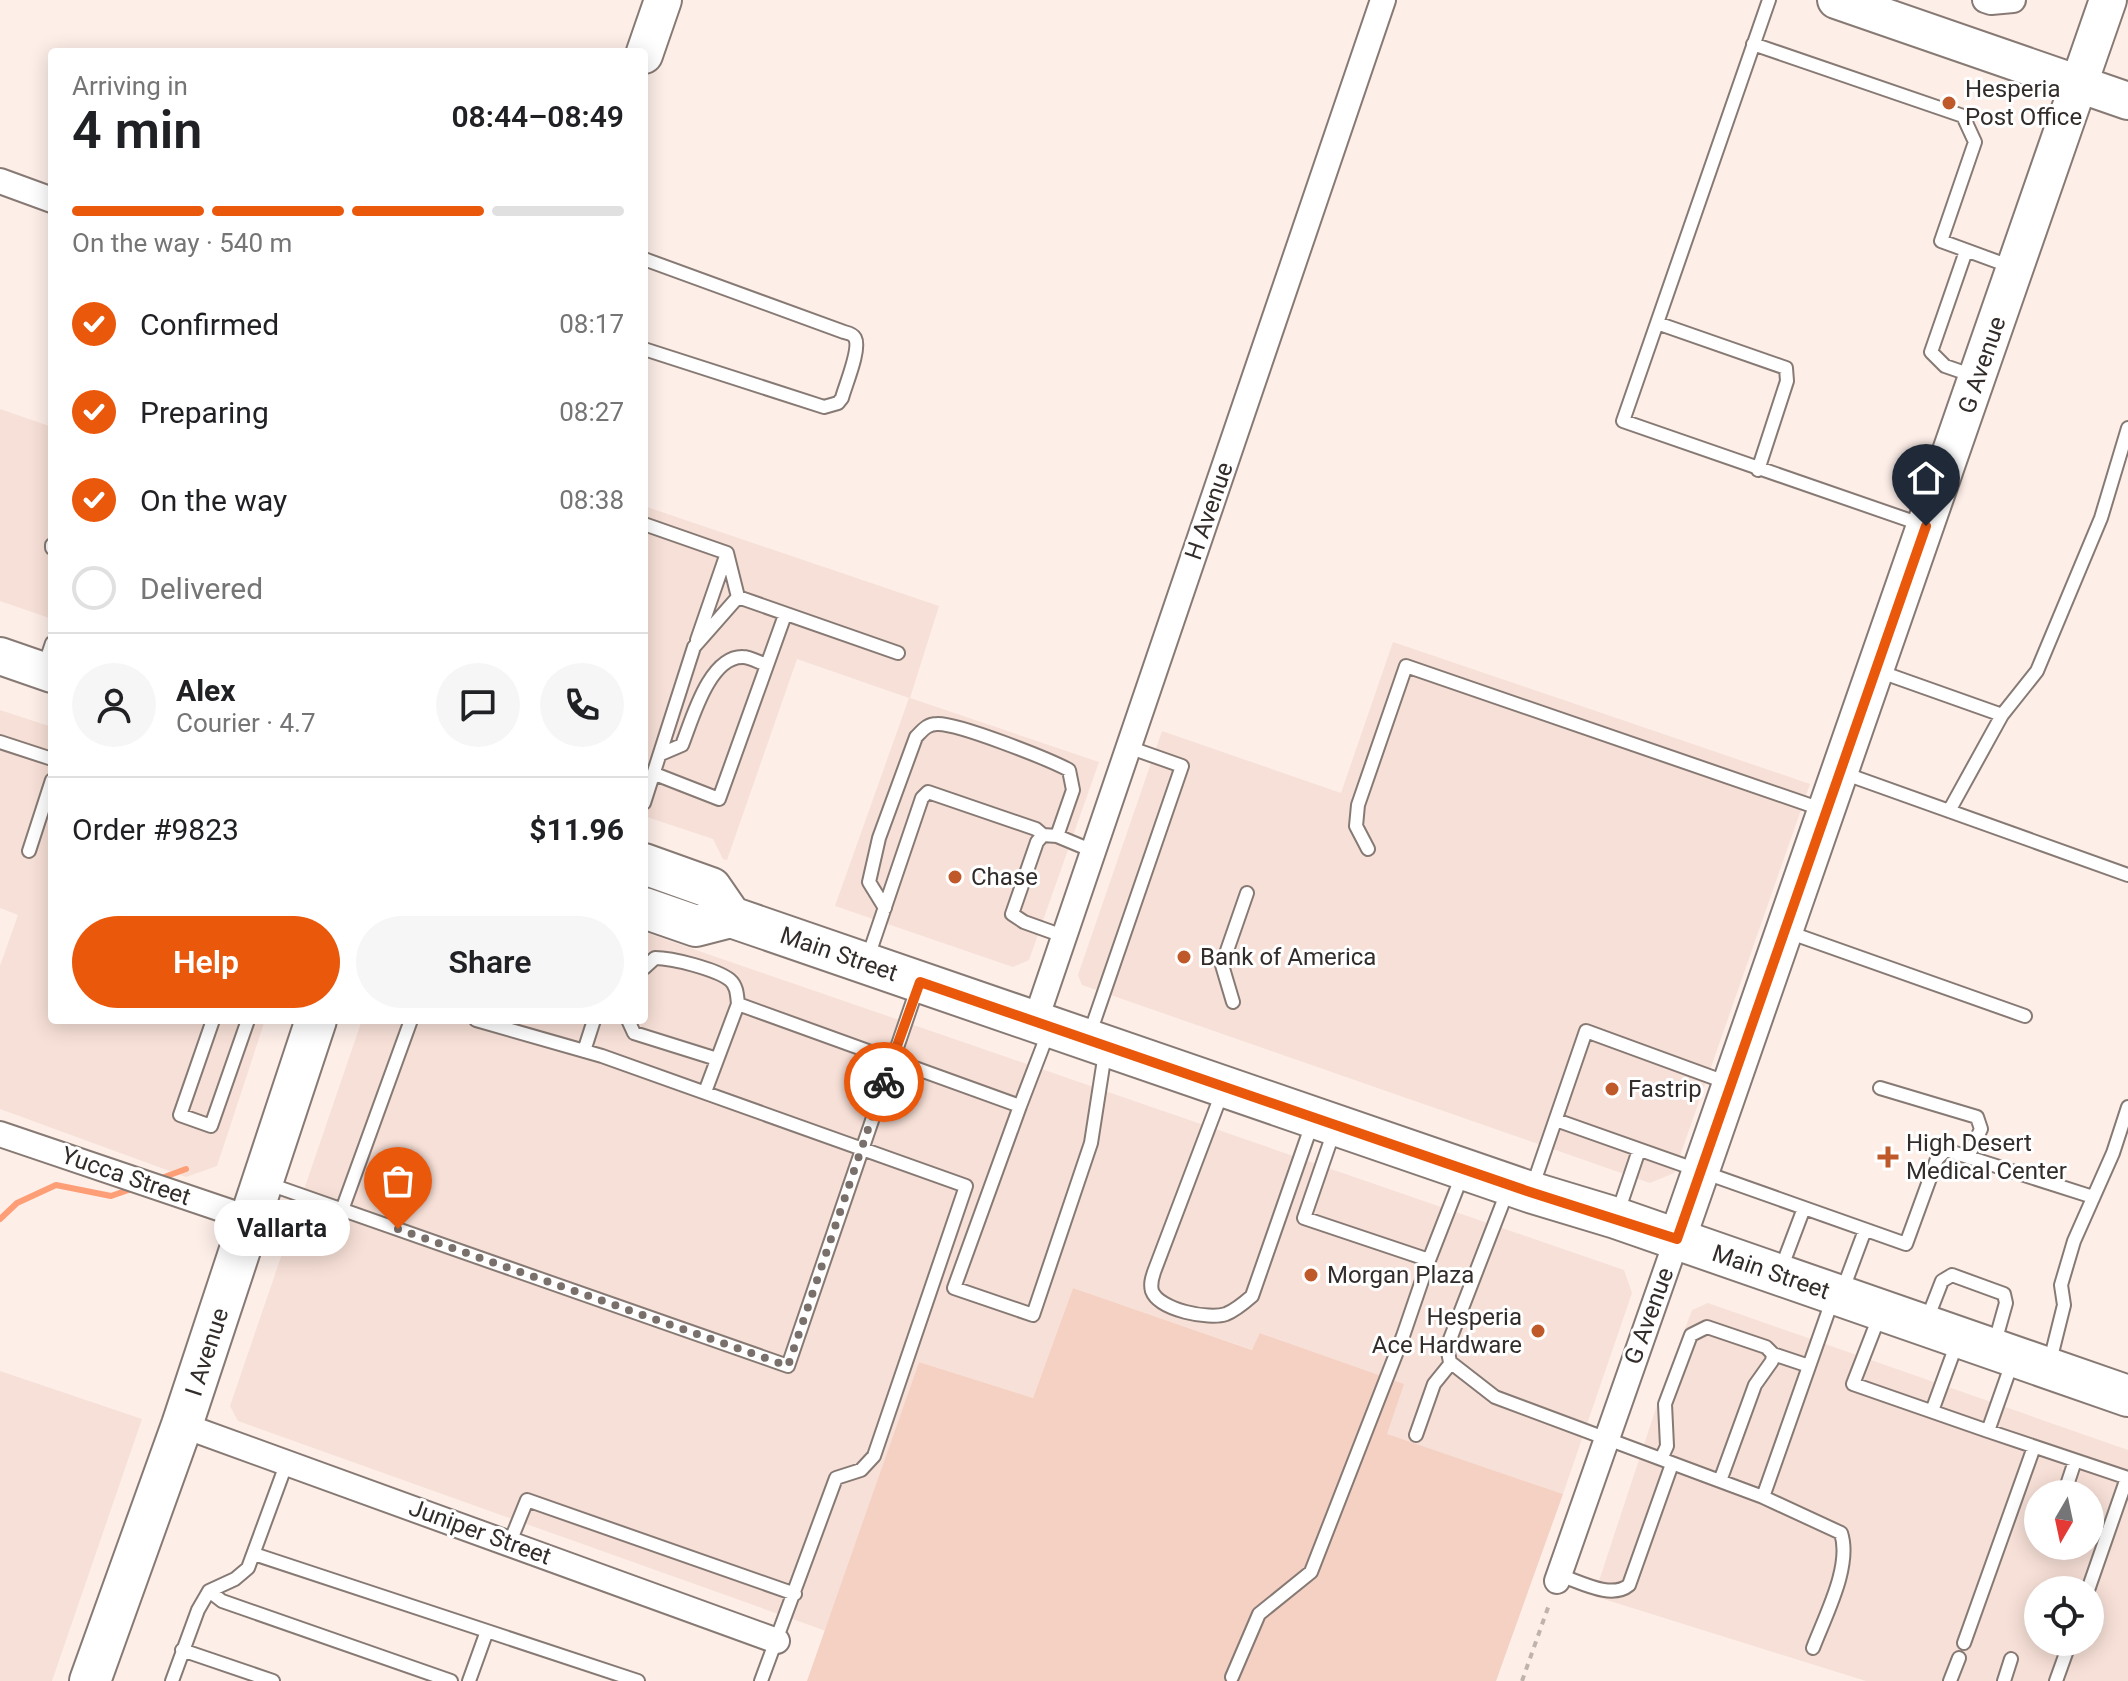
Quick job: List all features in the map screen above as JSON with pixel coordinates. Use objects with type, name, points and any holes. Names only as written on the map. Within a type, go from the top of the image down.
[{"type":"main road","points":[[648,865],[711,888],[731,917],[696,926],[648,909]]},
{"type":"main road","name":"Main Street","points":[[731,917],[2128,1396]]},
{"type":"main road","name":"I Avenue","points":[[90,1681],[182,1425],[315,1024]]},
{"type":"street","name":"H Avenue","points":[[1042,1024],[1063,936],[1383,0]]},
{"type":"street","points":[[1836,0],[2128,101]]},
{"type":"street","points":[[1985,0],[2013,0]]},
{"type":"street","name":"G Avenue","points":[[1558,1578],[2108,0]]},
{"type":"street","points":[[646,48],[656,2]]},
{"type":"street","points":[[0,181],[48,199]]},
{"type":"street","points":[[0,656],[48,663]]},
{"type":"street","name":"Yucca Street","points":[[0,1134],[257,1200]]},
{"type":"street","name":"Juniper Street","points":[[182,1425],[777,1641]]},
{"type":"lane","points":[[1769,0],[1623,421],[1926,526]]},
{"type":"lane","points":[[1753,44],[1963,116],[1975,142],[1941,241],[2015,268]]},
{"type":"lane","points":[[1966,251],[1931,352],[1945,366],[1977,377]]},
{"type":"lane","points":[[648,260],[850,334],[857,340],[857,347],[842,398],[838,403],[824,407],[648,350]]},
{"type":"lane","points":[[1657,323],[1786,368],[1787,381],[1753,468]]},
{"type":"lane","points":[[1949,811],[2002,715],[2037,671],[2101,518],[2128,428]]},
{"type":"lane","points":[[648,525],[727,553]]},
{"type":"lane","points":[[727,553],[738,597]]},
{"type":"lane","points":[[648,792],[727,553]]},
{"type":"lane","points":[[738,597],[898,653]]},
{"type":"lane","points":[[694,647],[738,597]]},
{"type":"lane","points":[[655,774],[719,799],[785,615]]},
{"type":"lane","points":[[661,754],[682,745],[704,687],[727,660],[743,657],[767,665]]},
{"type":"lane","points":[[1368,849],[1356,826],[1358,805],[1406,666],[1827,811]]},
{"type":"lane","points":[[1875,670],[2002,715]]},
{"type":"lane","points":[[885,908],[869,882],[872,859],[916,737],[928,725],[939,723],[1052,761],[1069,770],[1073,790],[1050,836],[1037,842],[1012,914],[1024,922],[1063,936]]},
{"type":"lane","points":[[0,742],[48,758]]},
{"type":"lane","points":[[1042,1024],[1020,1106],[954,1288],[1033,1315],[1091,1143],[1097,1043],[1182,766],[1128,747]]},
{"type":"lane","points":[[1840,772],[2128,875]]},
{"type":"lane","points":[[29,851],[48,792]]},
{"type":"lane","points":[[866,963],[922,798],[928,792],[1093,851]]},
{"type":"lane","points":[[1233,1002],[1222,965],[1247,893]]},
{"type":"lane","points":[[1785,930],[2025,1016]]},
{"type":"lane","points":[[648,964],[655,958],[670,958],[729,979],[736,988],[738,1004],[705,1092]]},
{"type":"lane","points":[[257,1200],[342,1210],[788,1366],[920,982]]},
{"type":"lane","points":[[738,1004],[1020,1106]]},
{"type":"lane","points":[[212,1024],[180,1115],[211,1126],[247,1024]]},
{"type":"lane","points":[[342,1210],[410,1024]]},
{"type":"lane","points":[[490,1024],[584,1051],[705,1092],[966,1186],[874,1456],[861,1470],[836,1478],[761,1681]]},
{"type":"lane","points":[[584,1051],[593,1024]]},
{"type":"lane","points":[[630,1024],[634,1033],[717,1059]]},
{"type":"lane","points":[[1731,1084],[1586,1031],[1556,1120],[1520,1189],[1447,1347],[1451,1363],[1495,1397],[1763,1497],[1841,1533],[1846,1547],[1842,1571],[1813,1648]]},
{"type":"lane","points":[[1224,1087],[1151,1285],[1158,1300],[1188,1312],[1212,1317],[1229,1313],[1252,1296],[1325,1122]]},
{"type":"lane","points":[[1880,1088],[1977,1117],[1981,1129],[1968,1157]]},
{"type":"lane","points":[[1932,1411],[1988,1348],[2064,1305],[2061,1285],[2074,1241],[2113,1153],[2128,1107]]},
{"type":"lane","points":[[1556,1120],[1906,1244],[1937,1159],[1946,1150],[2093,1197]]},
{"type":"lane","points":[[1325,1122],[1304,1218],[1429,1260]]},
{"type":"lane","points":[[1616,1218],[1639,1150]]},
{"type":"lane","points":[[1232,1677],[1259,1614],[1311,1572],[1464,1170]]},
{"type":"lane","points":[[1779,1275],[1804,1208]]},
{"type":"lane","points":[[1763,1497],[1809,1366],[1865,1230]]},
{"type":"lane","points":[[1988,1348],[1942,1281],[1952,1275],[2004,1294],[2006,1303],[1988,1348],[1988,1431]]},
{"type":"lane","points":[[1882,1310],[1853,1384],[2128,1478],[2093,1576]]},
{"type":"lane","points":[[1558,1578],[1610,1591],[1621,1591],[1629,1585],[1667,1462],[1665,1404],[1691,1335],[1707,1327],[1809,1366]]},
{"type":"lane","points":[[1720,1481],[1755,1385],[1772,1361],[1770,1351]]},
{"type":"lane","points":[[1416,1435],[1434,1384],[1451,1363]]},
{"type":"lane","points":[[1964,1643],[2034,1447]]},
{"type":"lane","points":[[2069,1480],[2075,1461]]},
{"type":"lane","points":[[172,1681],[198,1610],[209,1591],[235,1579],[248,1568],[287,1462]]},
{"type":"lane","points":[[510,1542],[527,1500],[795,1594]]},
{"type":"lane","points":[[254,1554],[638,1681]]},
{"type":"lane","points":[[209,1591],[222,1601],[451,1681]]},
{"type":"lane","points":[[469,1681],[487,1631]]},
{"type":"lane","points":[[182,1650],[273,1681]]},
{"type":"lane","points":[[2056,1681],[2065,1656]]},
{"type":"lane","points":[[1950,1681],[1959,1658]]},
{"type":"lane","points":[[2004,1681],[2011,1659]]},
{"type":"path","points":[[1522,1681],[1558,1578]]},
{"type":"shaded area","points":[[0,409],[48,426],[48,618],[0,601]]},
{"type":"shaded area","points":[[648,507],[939,606],[910,698],[1099,762],[1029,960],[1013,967],[835,906],[909,698],[797,659],[727,860],[723,859],[713,839],[648,817]]},
{"type":"shaded area","points":[[1393,642],[1810,784],[1674,1173],[1650,1183],[1082,985],[1078,975],[1162,731],[1341,793]]},
{"type":"shaded area","points":[[0,710],[48,726],[48,1024],[264,1024],[217,1166],[186,1177],[0,1109],[0,966],[18,915],[0,908]]},
{"type":"shaded area","points":[[648,933],[1624,1270],[1632,1293],[1563,1494],[1386,1434],[1403,1384],[1261,1333],[1253,1350],[1073,1288],[1033,1398],[919,1362],[826,1631],[238,1421],[230,1406],[361,1024],[648,1024]]},
{"type":"shaded area","points":[[1073,1288],[1252,1350],[1260,1333],[1404,1384],[1387,1434],[1563,1494],[1496,1681],[807,1681],[919,1362],[1033,1398]]},
{"type":"shaded area","points":[[1708,1303],[2128,1450],[2128,1681],[1866,1681],[1594,1596],[1662,1390],[1692,1310]]},
{"type":"shaded area","points":[[0,1371],[142,1419],[52,1681],[0,1681]]},
{"type":"waterway","points":[[159,1179],[186,1169]]},
{"type":"waterway","points":[[0,1219],[17,1203],[56,1185],[111,1196],[134,1188]]},
{"type":"way so far","points":[[398,1229],[788,1366],[884,1082]]},
{"type":"place","name":"Hesperia Post Office","points":[[1949,103]]},
{"type":"place","name":"Chase","points":[[955,877]]},
{"type":"place","name":"Bank of America","points":[[1184,957]]},
{"type":"place","name":"Fastrip","points":[[1612,1089]]},
{"type":"place","name":"High Desert Medical Center","points":[[1888,1157]]},
{"type":"place","name":"Vallarta","points":[[398,1229]]},
{"type":"place","name":"Morgan Plaza","points":[[1311,1275]]},
{"type":"place","name":"Hesperia Ace Hardware","points":[[1538,1331]]},
{"type":"route","points":[[884,1082],[920,982],[1530,1192],[1677,1239],[1926,526]]}]
